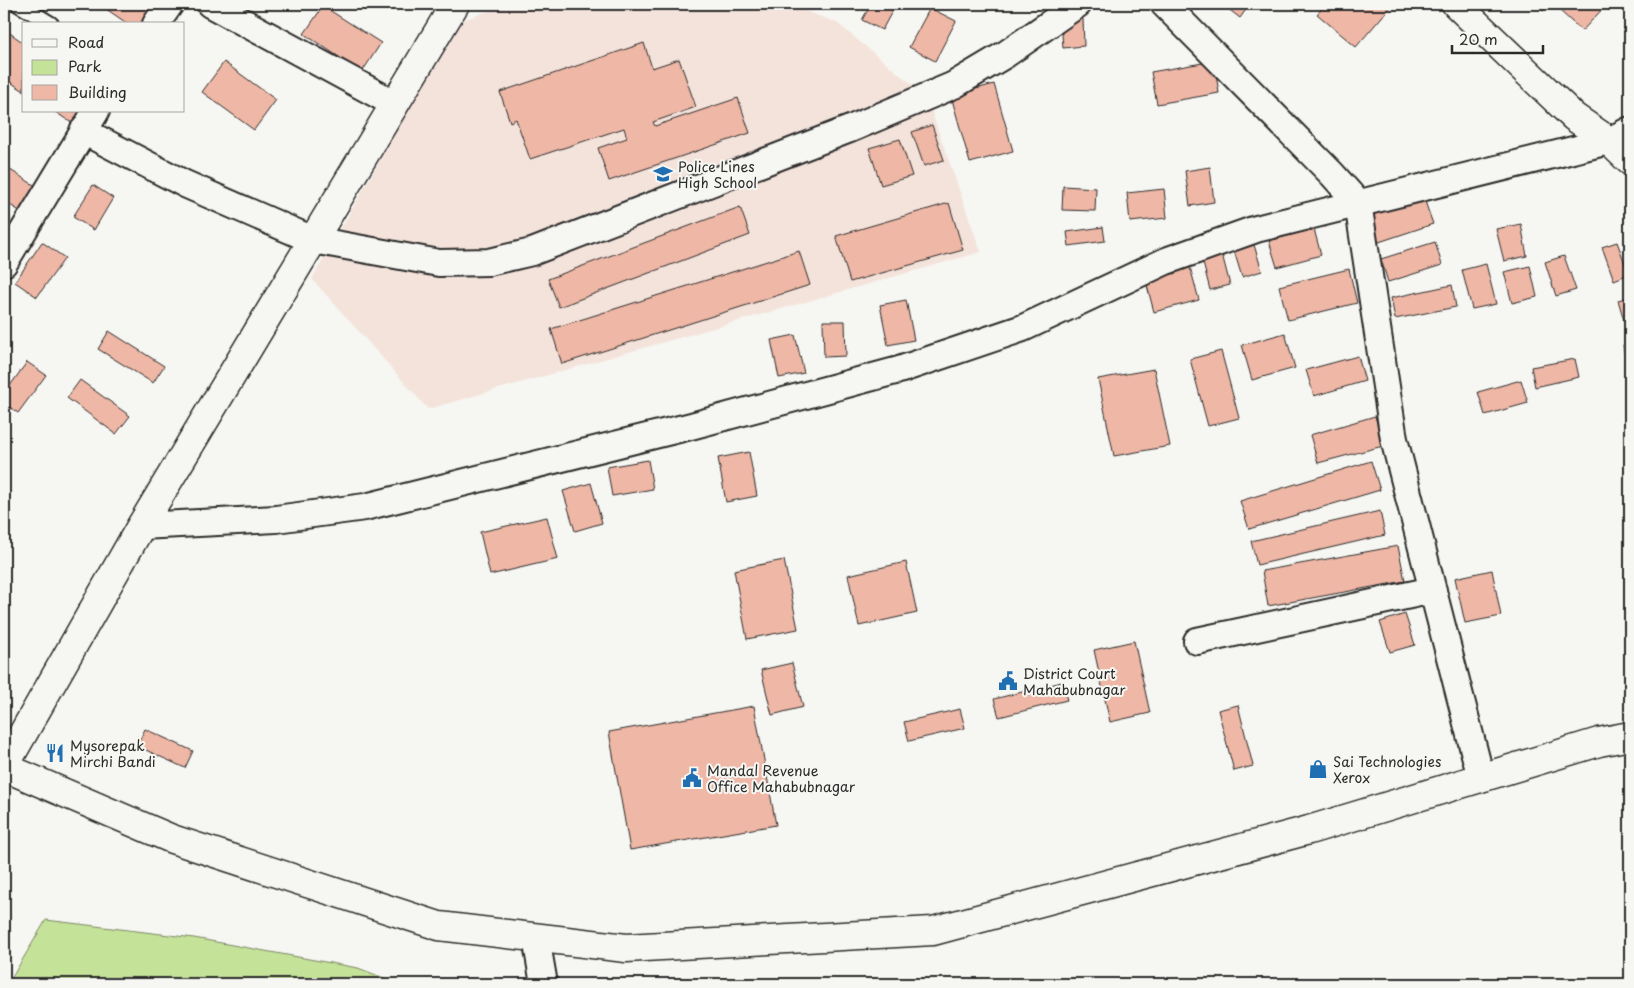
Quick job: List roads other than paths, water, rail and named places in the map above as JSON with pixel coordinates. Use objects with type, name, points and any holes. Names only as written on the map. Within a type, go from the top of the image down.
[{"type":"street","points":[[157,22],[170,4]]},
{"type":"street","points":[[210,4],[395,104]]},
{"type":"street","points":[[454,4],[141,526],[4,767],[172,839],[439,926],[626,948],[933,931],[1309,830],[1599,742],[1630,736]]},
{"type":"street","points":[[4,263],[90,121],[185,184],[313,240],[439,263],[489,262],[532,252],[850,129],[954,85],[1006,54],[1078,4]]},
{"type":"street","points":[[1164,4],[1358,203],[1394,439],[1481,778]]},
{"type":"street","points":[[1456,4],[1574,117],[1620,136],[1630,161]]},
{"type":"street","points":[[141,526],[276,519],[366,507],[729,416],[899,370],[1022,328],[1166,261],[1256,229],[1620,136]]},
{"type":"street","points":[[1197,642],[1433,590]]},
{"type":"street","points":[[536,938],[544,984]]},
{"type":"lane","points":[[18,4],[48,22]]},
{"type":"place","name":"Police Lines High School","points":[[663,174]]},
{"type":"place","name":"District Court Mahabubnagar","points":[[1008,681]]},
{"type":"place","name":"Mysorepak Mirchi Bandi","points":[[55,753]]},
{"type":"place","name":"Sai Technologies Xerox","points":[[1318,769]]},
{"type":"place","name":"Mandal Revenue Office Mahabubnagar","points":[[692,778]]}]
